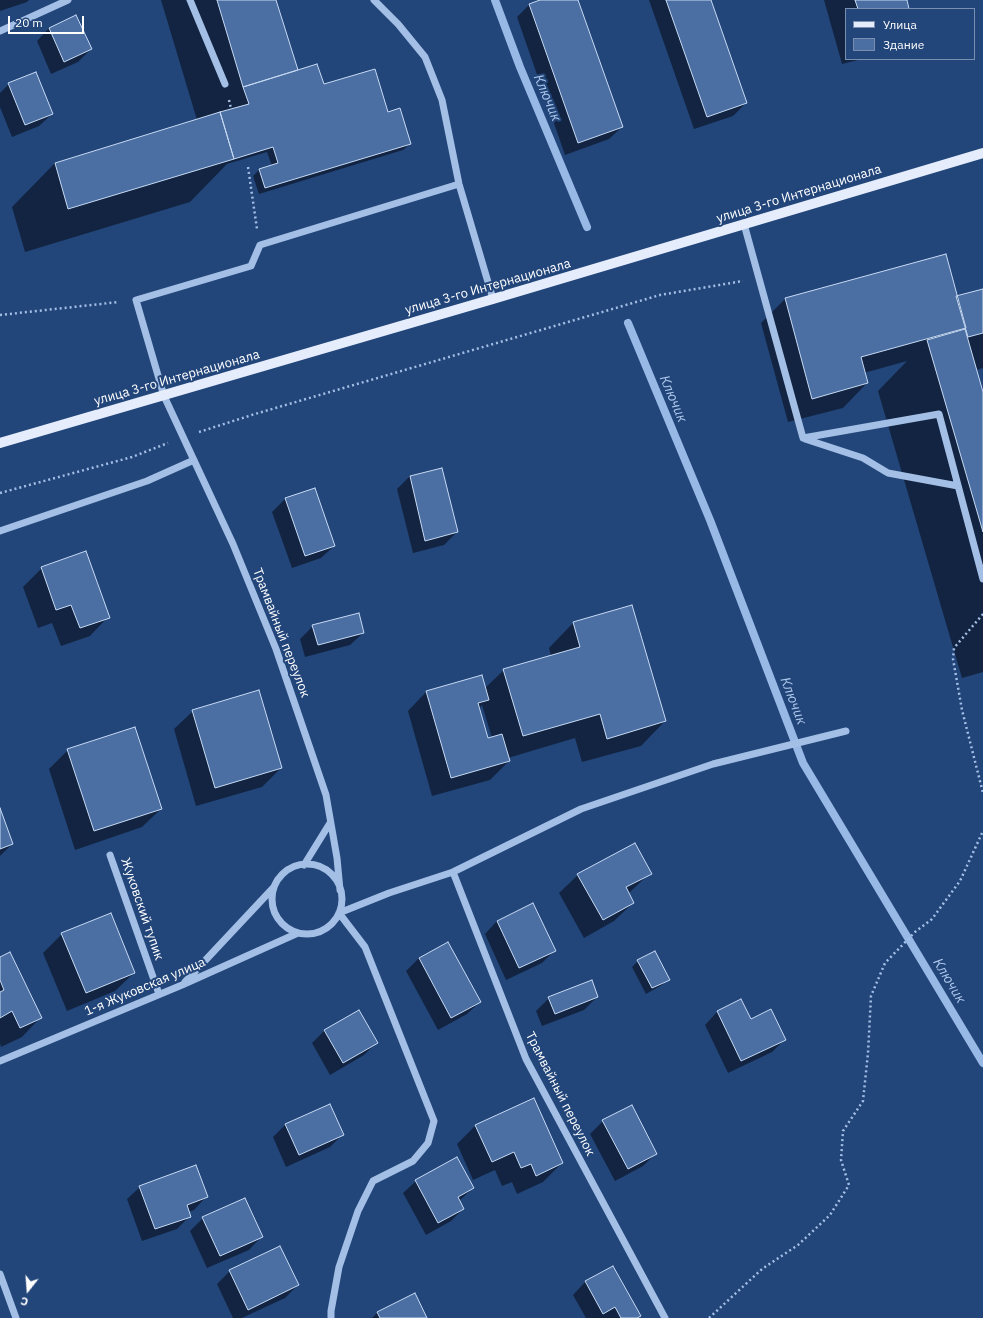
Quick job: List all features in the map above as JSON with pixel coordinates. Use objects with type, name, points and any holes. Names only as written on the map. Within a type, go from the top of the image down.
[{"type":"main road","name":"улица 3-го Интернационала","points":[[0,443],[493,299],[983,153]]},
{"type":"street","points":[[0,31],[68,0]]},
{"type":"street","points":[[190,0],[225,84]]},
{"type":"street","points":[[374,0],[398,24],[425,57],[442,100],[459,184],[493,299]]},
{"type":"street","points":[[136,300],[251,266],[260,245],[459,184]]},
{"type":"street","points":[[744,224],[803,438]]},
{"type":"street","name":"Трамвайный переулок","points":[[136,300],[164,396],[234,544],[276,649],[326,795],[340,890]]},
{"type":"street","points":[[803,438],[939,414],[983,579]]},
{"type":"street","points":[[803,438],[863,458],[888,473],[958,486]]},
{"type":"street","points":[[0,530],[147,481],[194,460]]},
{"type":"street","points":[[339,913],[389,893],[453,872],[581,808],[713,764],[846,731]]},
{"type":"street","points":[[304,865],[330,823]]},
{"type":"street","name":"Жуковский тупик","points":[[110,855],[159,994]]},
{"type":"street","points":[[182,985],[274,887],[281,877],[292,868],[304,865],[316,866],[327,871],[335,879],[340,890],[342,902],[339,913],[333,923],[322,931],[310,934],[298,933],[287,928],[278,919],[274,911],[272,899],[274,887]]},
{"type":"street","name":"Трамвайный переулок","points":[[453,872],[526,1059],[665,1318]]},
{"type":"street","points":[[331,1318],[330,1311],[339,1267],[358,1211],[373,1181],[413,1161],[428,1143],[434,1121],[365,947],[339,913]]},
{"type":"street","name":"1-я Жуковская улица","points":[[0,1061],[182,985],[298,933]]},
{"type":"street","points":[[0,1274],[16,1318]]},
{"type":"path","points":[[248,167],[260,245]]},
{"type":"path","points":[[0,494],[132,457],[254,414],[660,295],[759,278]]},
{"type":"path","points":[[0,315],[136,300]]},
{"type":"path","points":[[983,614],[954,648],[953,659],[962,710],[983,793]]},
{"type":"path","points":[[709,1318],[762,1269],[798,1245],[830,1215],[849,1185],[841,1160],[843,1131],[863,1100],[868,1053],[871,996],[885,963],[915,932],[932,919],[960,881],[983,831]]},
{"type":"building","points":[[217,0],[276,0],[298,70],[243,87]]},
{"type":"building","points":[[540,0],[578,0],[623,127],[578,143],[529,4]]},
{"type":"building","points":[[666,0],[711,0],[747,103],[707,117]]},
{"type":"building","points":[[855,0],[907,0],[909,8],[858,8]]},
{"type":"building","points":[[76,15],[92,49],[64,62],[49,28]]},
{"type":"building","points":[[317,64],[324,84],[375,69],[388,112],[400,108],[411,144],[265,188],[259,169],[278,163],[273,147],[234,159],[220,112],[249,104],[243,87]]},
{"type":"building","points":[[36,72],[53,114],[25,125],[8,83]]},
{"type":"building","points":[[220,112],[234,159],[68,209],[55,163]]},
{"type":"building","points":[[946,254],[966,328],[861,357],[868,383],[812,399],[785,298]]},
{"type":"building","points":[[983,289],[983,333],[968,337],[956,296]]},
{"type":"building","points":[[965,329],[983,392],[983,532],[927,340]]},
{"type":"building","points":[[442,468],[458,532],[425,541],[410,476]]},
{"type":"building","points":[[315,488],[335,546],[305,556],[285,498]]},
{"type":"building","points":[[86,551],[110,618],[80,628],[71,605],[56,610],[41,567]]},
{"type":"building","points":[[632,605],[666,721],[607,739],[600,714],[523,736],[503,669],[580,647],[573,622]]},
{"type":"building","points":[[359,613],[364,633],[318,645],[312,625]]},
{"type":"building","points":[[482,675],[489,700],[478,703],[488,738],[502,734],[510,761],[451,778],[426,691]]},
{"type":"building","points":[[259,690],[282,768],[215,788],[192,710]]},
{"type":"building","points":[[135,727],[162,809],[94,831],[67,749]]},
{"type":"building","points":[[0,808],[13,844],[0,849]]},
{"type":"building","points":[[635,843],[652,874],[626,887],[634,903],[603,920],[577,874]]},
{"type":"building","points":[[533,903],[556,951],[519,968],[497,921]]},
{"type":"building","points":[[111,913],[135,973],[86,993],[61,933]]},
{"type":"building","points":[[448,942],[481,1002],[451,1018],[419,958]]},
{"type":"building","points":[[655,951],[670,980],[652,988],[637,960]]},
{"type":"building","points":[[10,952],[42,1018],[20,1028],[12,1011],[0,1018],[0,992],[4,990],[0,980],[0,957]]},
{"type":"building","points":[[592,980],[598,997],[555,1014],[548,997]]},
{"type":"building","points":[[741,999],[751,1019],[771,1009],[786,1040],[741,1061],[717,1011]]},
{"type":"building","points":[[359,1010],[378,1043],[343,1063],[324,1030]]},
{"type":"building","points":[[534,1098],[563,1163],[536,1176],[531,1164],[521,1168],[514,1152],[492,1162],[475,1125]]},
{"type":"building","points":[[330,1104],[344,1135],[299,1155],[285,1124]]},
{"type":"building","points":[[632,1105],[657,1154],[628,1169],[602,1120]]},
{"type":"building","points":[[457,1157],[474,1188],[458,1197],[464,1209],[438,1223],[415,1180]]},
{"type":"building","points":[[196,1165],[208,1197],[187,1205],[191,1217],[155,1229],[139,1186]]},
{"type":"building","points":[[245,1198],[263,1237],[220,1256],[202,1217]]},
{"type":"building","points":[[280,1246],[299,1285],[248,1310],[229,1270]]},
{"type":"building","points":[[613,1266],[641,1316],[637,1318],[621,1318],[615,1307],[603,1314],[585,1281]]},
{"type":"building","points":[[415,1293],[427,1318],[380,1318],[377,1312]]},
{"type":"waterway","name":"Ключик","points":[[495,0],[520,67],[587,227]]},
{"type":"waterway","name":"Ключик","points":[[628,323],[710,520],[803,763],[983,1063]]}]
